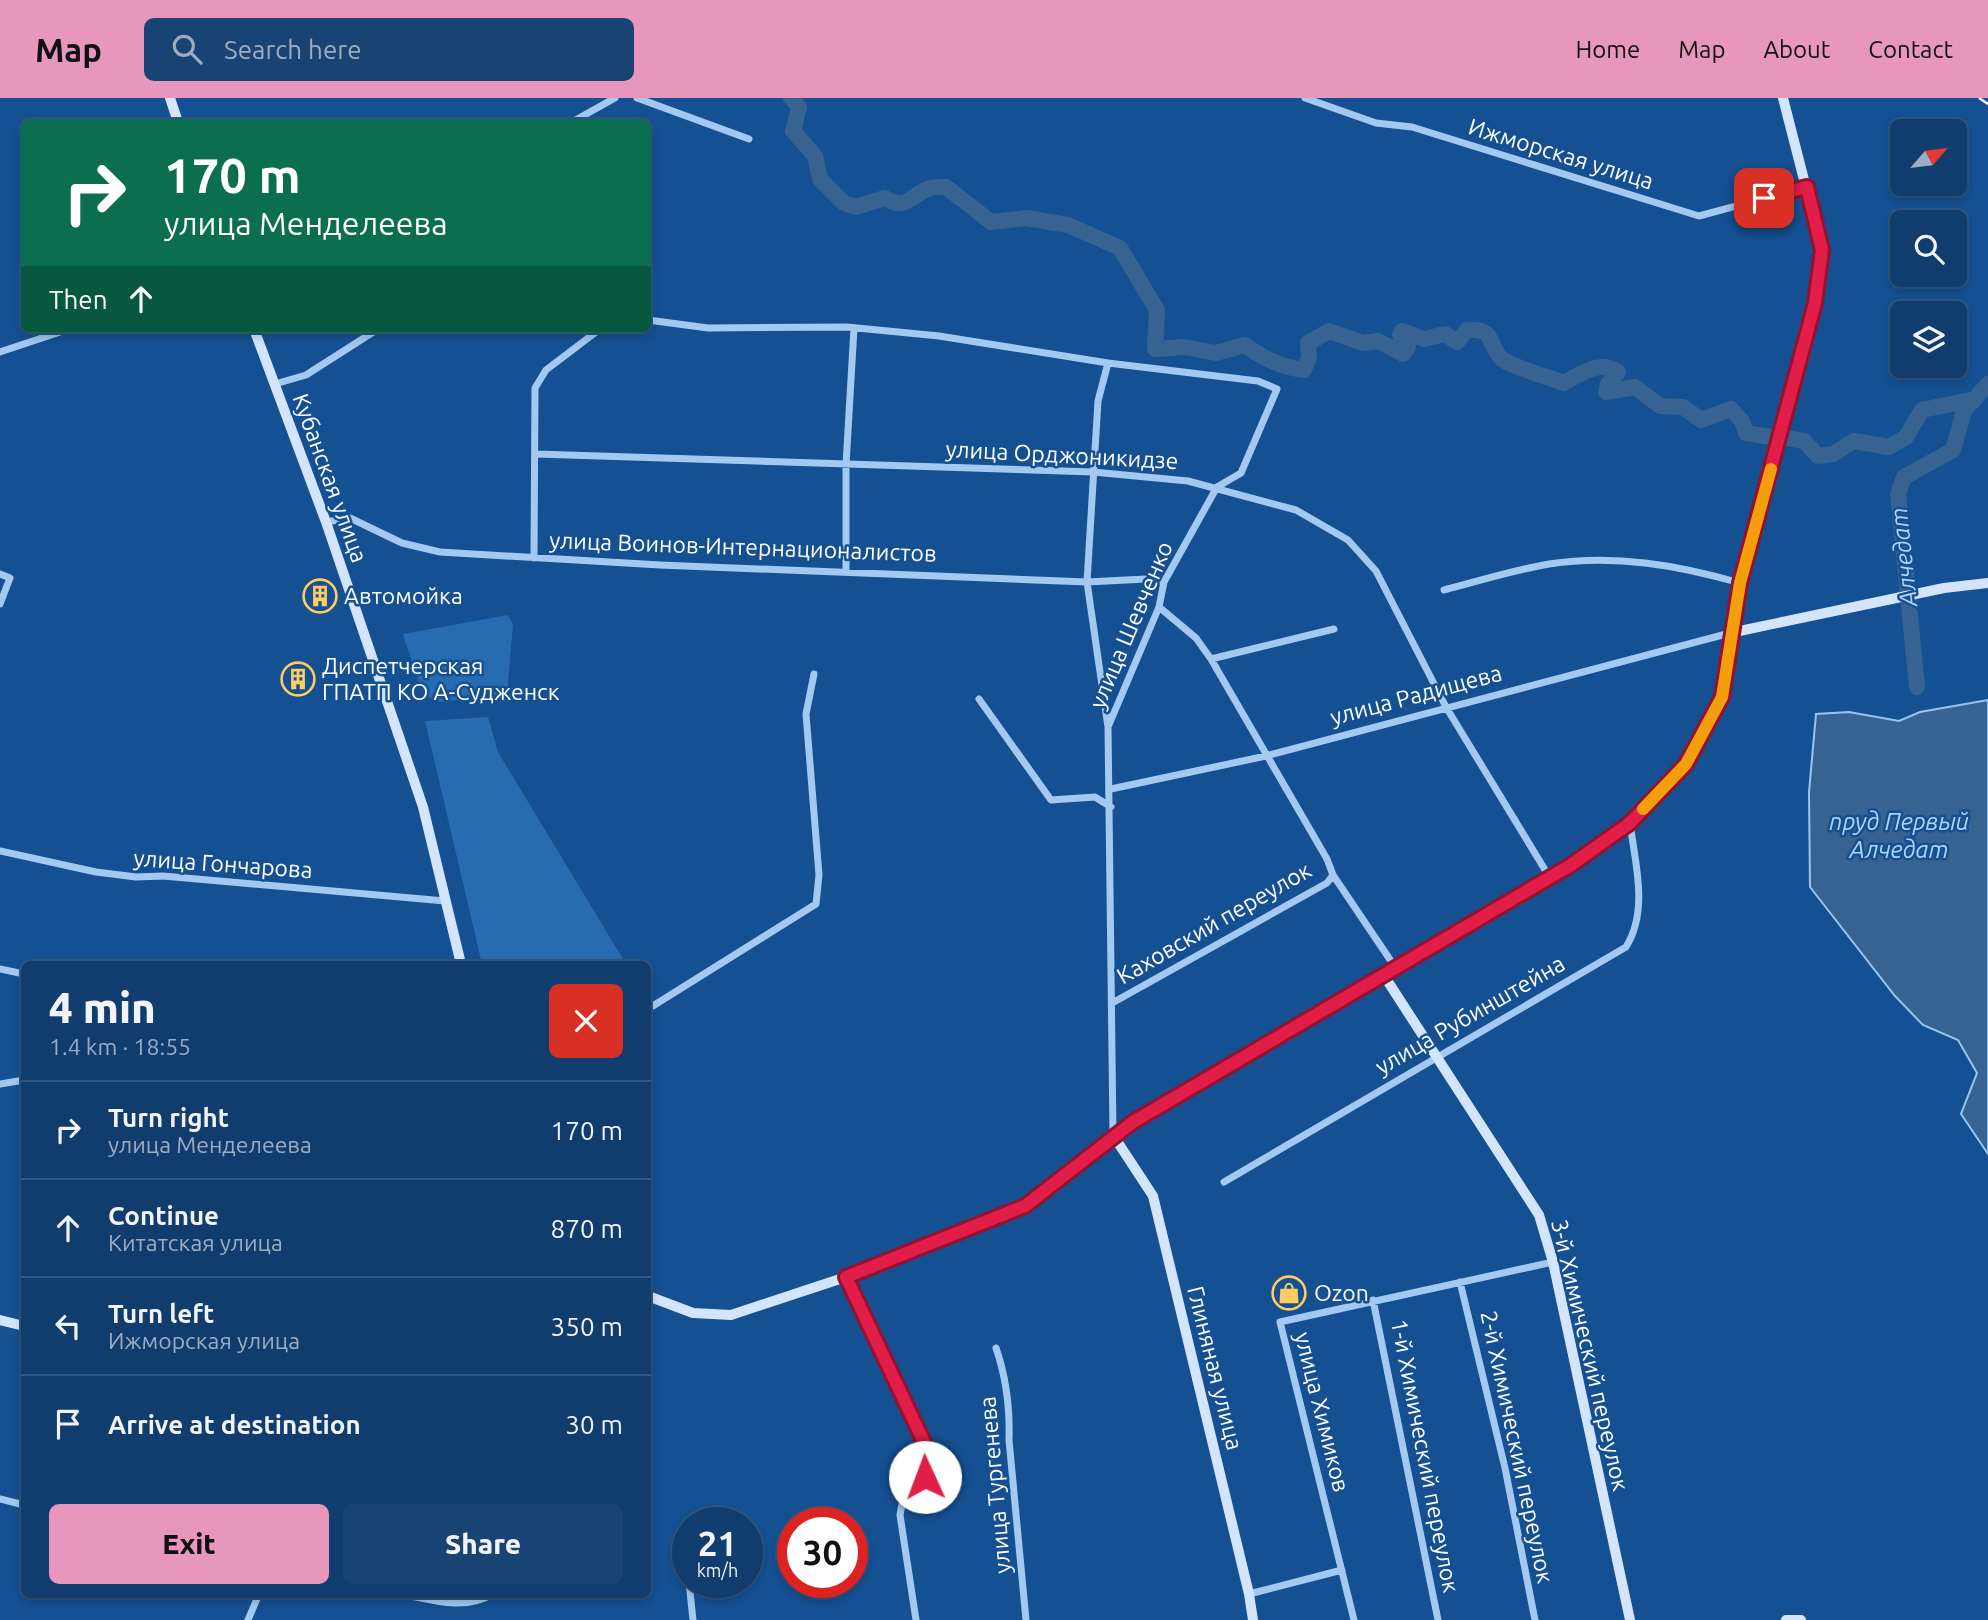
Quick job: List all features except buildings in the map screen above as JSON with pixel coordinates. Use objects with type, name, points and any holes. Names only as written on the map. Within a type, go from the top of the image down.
[{"type":"street","points":[[170,98],[177,119]]},
{"type":"street","points":[[577,119],[615,98]]},
{"type":"street","points":[[637,98],[749,139]]},
{"type":"street","name":"Ижморская улица","points":[[1305,98],[1376,122],[1412,127],[1699,216],[1807,187]]},
{"type":"street","points":[[651,1297],[693,1313],[731,1315],[846,1277],[1025,1206],[1113,1135],[1550,878],[1630,823],[1686,764],[1718,705],[1740,583],[1815,303],[1822,250],[1783,98]]},
{"type":"street","points":[[651,320],[708,327],[854,328],[989,343],[1108,363],[1098,401],[1087,582],[1108,727]]},
{"type":"street","points":[[846,571],[846,465],[854,328]]},
{"type":"street","points":[[0,352],[57,333]]},
{"type":"street","name":"Кубанская улица","points":[[256,333],[326,522],[423,807],[460,961]]},
{"type":"street","points":[[275,384],[306,375],[372,333]]},
{"type":"street","points":[[534,558],[534,388],[546,370],[595,333]]},
{"type":"street","name":"улица Шевченко","points":[[1108,363],[1258,381],[1277,389],[1241,473],[1217,487],[1164,583],[1159,607],[1108,727],[1114,1002],[1113,1135]]},
{"type":"street","name":"улица Орджоникидзе","points":[[536,454],[1093,471],[1217,487],[1296,510],[1348,540],[1376,571],[1446,707],[1550,878]]},
{"type":"street","name":"улица Воинов-Интернационалистов","points":[[326,522],[350,518],[402,543],[440,552],[1087,582],[1146,579],[1164,583]]},
{"type":"street","points":[[1444,590],[1549,564],[1612,559],[1686,567],[1740,583]]},
{"type":"street","points":[[0,574],[9,578],[0,604]]},
{"type":"street","points":[[1730,633],[1944,588],[1988,583]]},
{"type":"street","points":[[1159,607],[1196,638],[1211,659],[1327,859],[1333,875],[1395,967]]},
{"type":"street","points":[[1211,659],[1334,629]]},
{"type":"street","name":"улица Радищева","points":[[1111,789],[1266,756],[1730,633]]},
{"type":"street","points":[[651,1007],[793,921],[816,904],[820,875],[806,714],[814,674]]},
{"type":"street","points":[[979,699],[1051,800],[1096,797],[1111,807]]},
{"type":"street","name":"улица Рубинштейна","points":[[1224,1182],[1626,947],[1637,930],[1640,905],[1630,823]]},
{"type":"street","name":"улица Гончарова","points":[[0,852],[136,877],[163,876],[445,901]]},
{"type":"street","name":"Каховский переулок","points":[[1114,1002],[1327,883],[1333,875]]},
{"type":"street","points":[[0,969],[21,973]]},
{"type":"street","name":"3-й Химический переулок","points":[[1384,974],[1539,1215],[1553,1262],[1630,1620]]},
{"type":"street","points":[[0,1084],[21,1080]]},
{"type":"street","name":"Глиняная улица","points":[[1113,1135],[1153,1196],[1253,1620]]},
{"type":"street","name":"улица Химиков","points":[[1354,1620],[1280,1322],[1553,1262]]},
{"type":"street","points":[[846,1277],[930,1462],[925,1477],[903,1499],[900,1515],[916,1620]]},
{"type":"street","name":"2-й Химический переулок","points":[[1460,1282],[1505,1468],[1535,1620]]},
{"type":"street","name":"1-й Химический переулок","points":[[1373,1300],[1438,1620]]},
{"type":"street","points":[[0,1320],[21,1325]]},
{"type":"street","name":"улица Тургенева","points":[[996,1348],[1003,1367],[1010,1421],[1009,1440],[1026,1620]]},
{"type":"street","points":[[0,1500],[21,1504]]},
{"type":"street","points":[[1249,1594],[1342,1570]]},
{"type":"street","points":[[248,1620],[256,1598]]},
{"type":"street","points":[[422,1598],[454,1604],[477,1603],[486,1598]]},
{"type":"street","points":[[691,1598],[693,1620]]},
{"type":"street","points":[[1786,1620],[1801,1620]]},
{"type":"shaded area","points":[[508,615],[513,625],[507,695],[440,702],[423,695],[403,634]]},
{"type":"shaded area","points":[[488,717],[498,752],[624,961],[481,961],[425,721]]},
{"type":"water","name":"пруд Первый Алчедат","points":[[1988,700],[1988,1154],[1961,1114],[1977,1073],[1958,1040],[1923,1025],[1895,996],[1810,887],[1809,792],[1816,714],[1849,712],[1899,721],[1920,712]]},
{"type":"waterway","points":[[791,98],[799,107],[793,131],[815,156],[820,179],[844,203],[855,207],[885,198],[901,203],[925,190],[946,187],[991,222],[1027,218],[1068,225],[1120,248],[1157,310],[1155,349],[1184,347],[1216,353],[1245,345],[1273,362],[1304,370],[1309,357],[1308,343],[1329,331],[1363,343],[1378,341],[1403,354],[1408,347],[1400,335],[1402,331],[1424,339],[1445,334],[1457,342],[1467,330],[1477,330],[1490,338],[1502,359],[1523,369],[1564,383],[1591,369],[1611,368],[1618,372],[1608,384],[1606,392],[1635,387],[1660,406],[1683,407],[1701,420],[1731,409],[1742,421],[1746,433],[1771,437]]},
{"type":"waterway","name":"Алчедат","points":[[1917,687],[1898,494],[1904,477],[1953,450],[1964,411],[1988,384]]},
{"type":"waterway","points":[[1787,438],[1804,441],[1818,456],[1833,454],[1854,441],[1889,447],[1906,437],[1922,410],[1975,399]]},
{"type":"railway","points":[[1979,98],[1988,104]]},
{"type":"slow traffic","points":[[1643,809],[1686,764],[1722,697],[1740,583],[1771,469]]},
{"type":"place","name":"Автомойка","points":[[320,596]]},
{"type":"place","name":"Диспетчерская ГПАТП КО А-Судженск","points":[[298,679]]},
{"type":"place","name":"Ozon","points":[[1289,1293]]},
{"type":"route","points":[[925,1477],[930,1462],[923,1440],[846,1277],[1025,1206],[1133,1122],[1571,865],[1630,823],[1686,764],[1722,697],[1740,583],[1815,303],[1819,276],[1822,250],[1807,187],[1764,198]]}]
